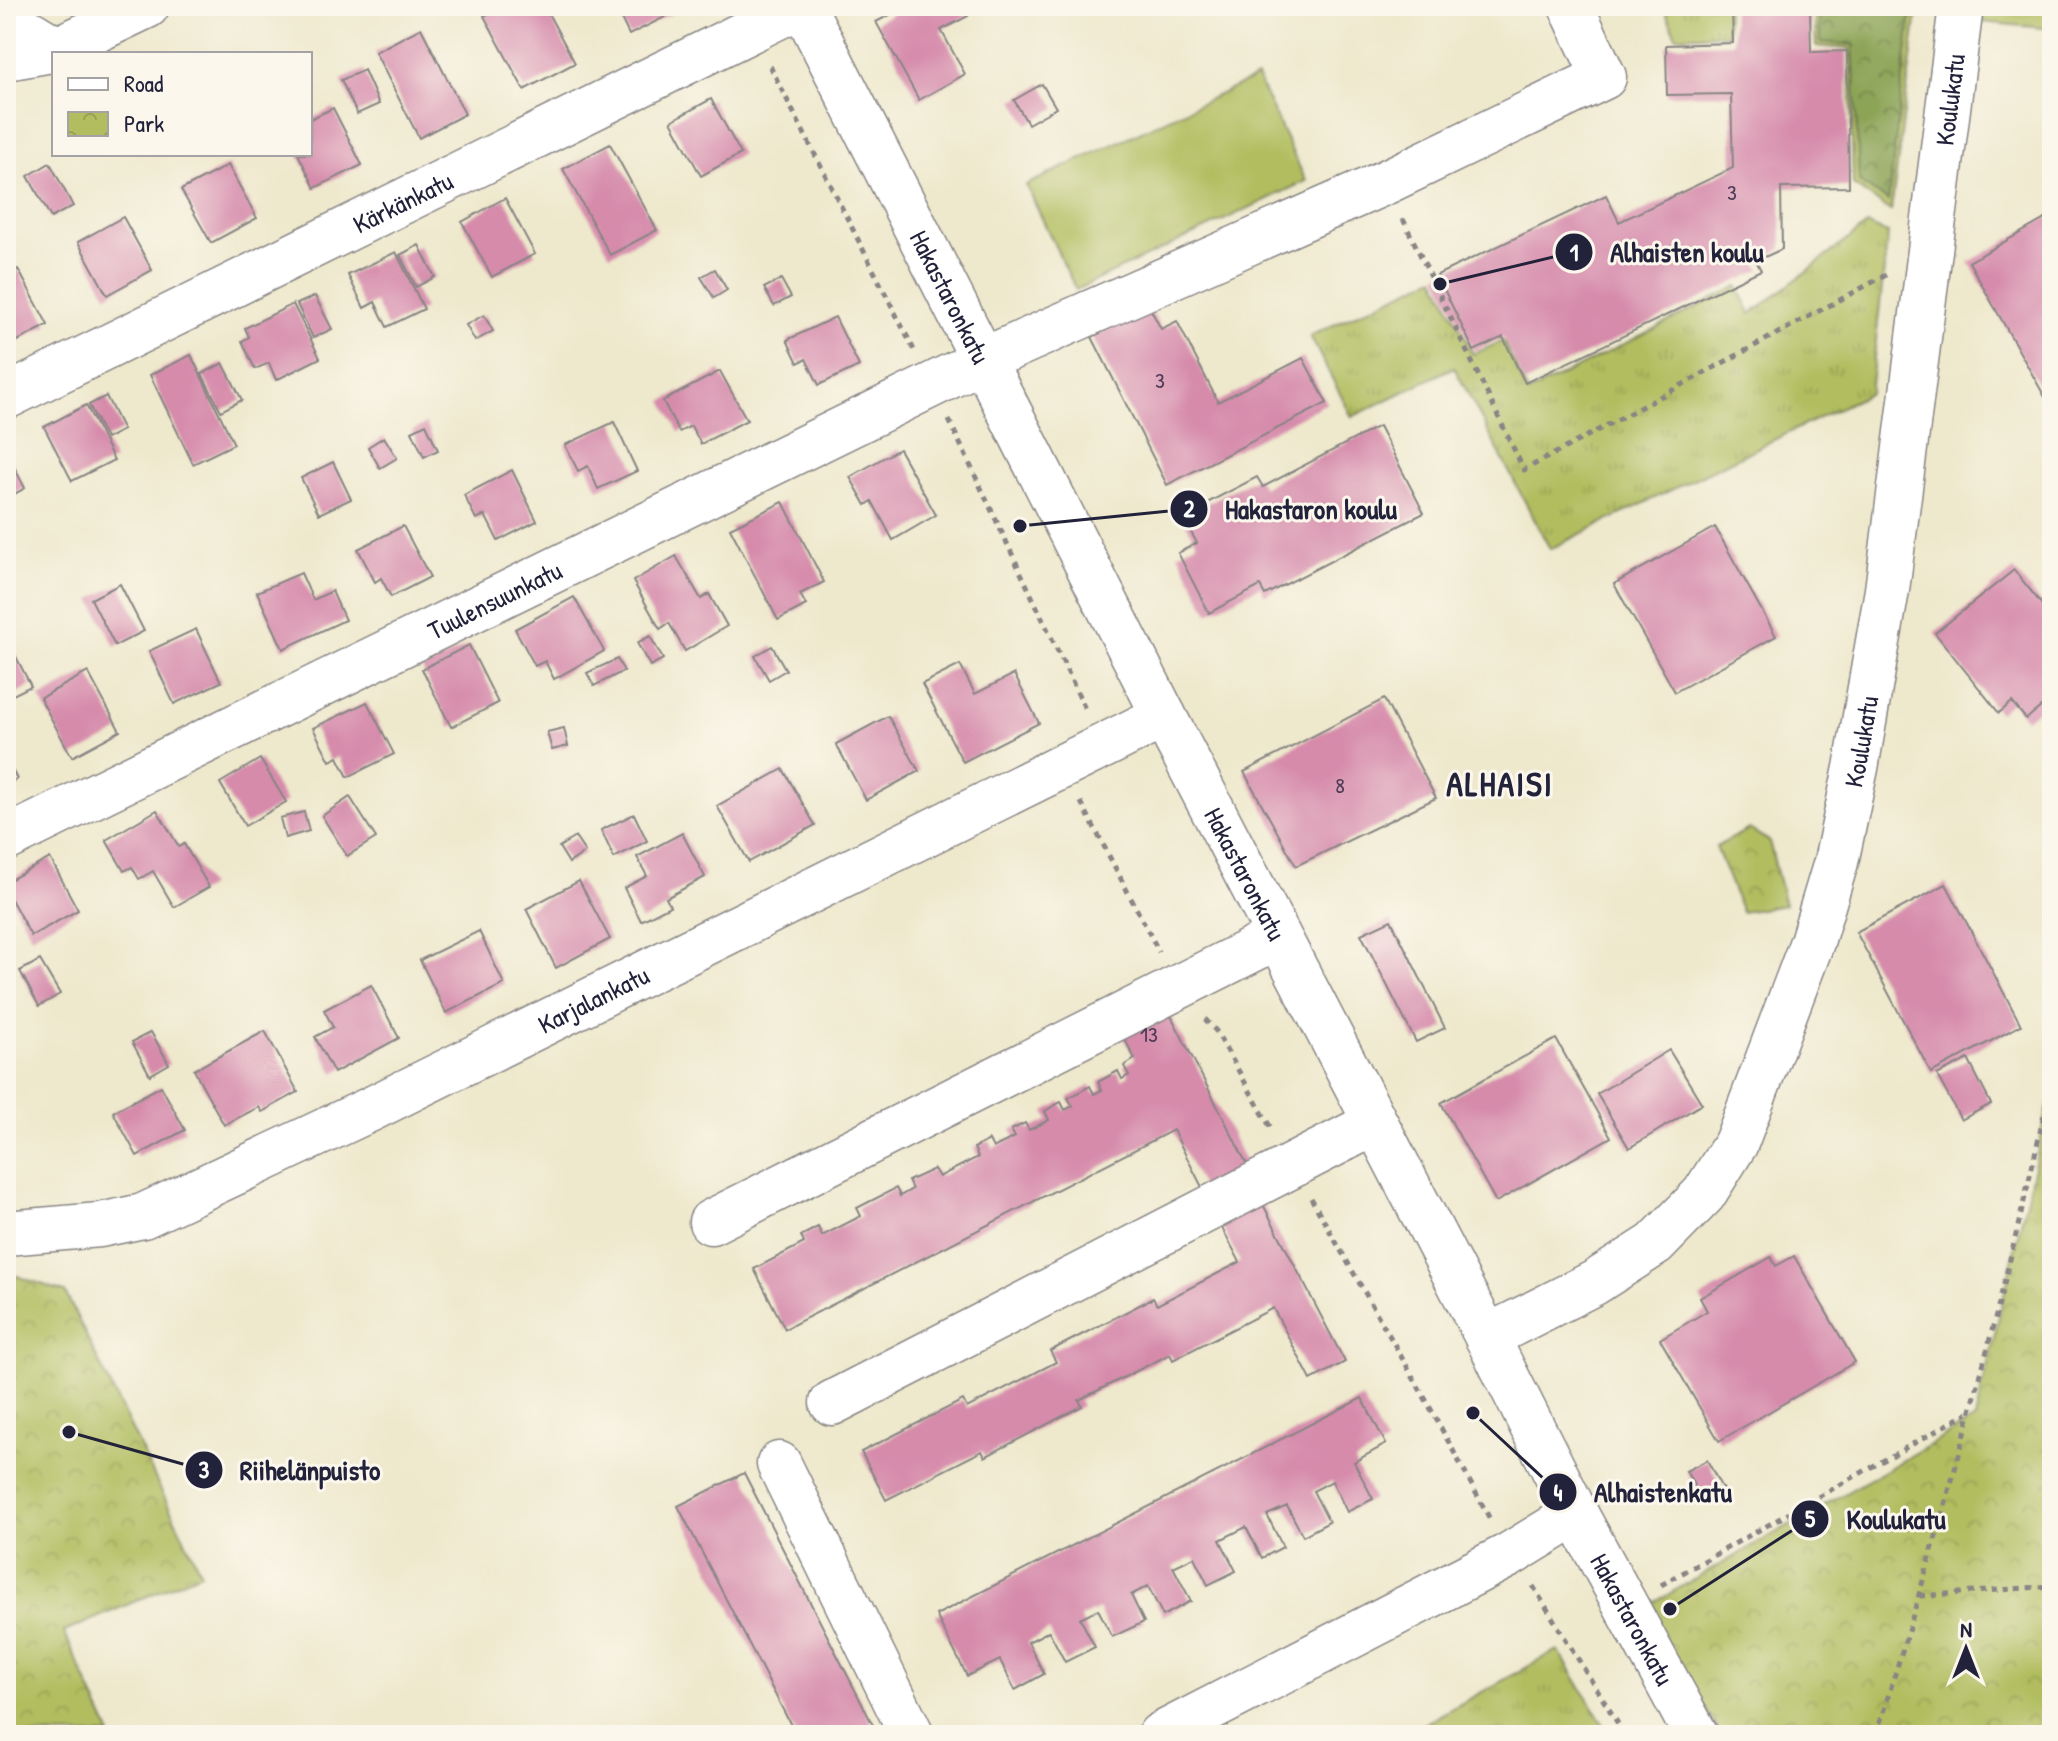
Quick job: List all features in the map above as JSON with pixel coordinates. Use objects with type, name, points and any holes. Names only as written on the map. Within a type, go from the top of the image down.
[{"type":"street","points":[[6,58],[57,49],[147,6]]},
{"type":"street","name":"Kärkänkatu","points":[[6,397],[801,6]]},
{"type":"street","name":"Hakastaronkatu","points":[[801,6],[1576,1514],[1696,1735]]},
{"type":"street","name":"Tuulensuunkatu","points":[[6,839],[983,360],[1386,182],[1604,77],[1571,6]]},
{"type":"street","name":"Koulukatu","points":[[1487,1337],[1594,1283],[1655,1244],[1704,1194],[1736,1143],[1812,942],[1836,862],[1854,782],[1887,590],[1961,6]]},
{"type":"street","points":[[6,18],[57,49]]},
{"type":"street","name":"Karjalankatu","points":[[6,1233],[100,1225],[143,1216],[371,1109],[1164,716]]},
{"type":"street","points":[[711,1222],[1278,937]]},
{"type":"street","points":[[832,1403],[1375,1123]]},
{"type":"street","points":[[779,1464],[912,1735]]},
{"type":"street","points":[[1160,1735],[1509,1555],[1576,1514]]},
{"type":"path","points":[[752,30],[932,385],[1103,747]]},
{"type":"path","points":[[1386,182],[1524,470],[1929,252]]},
{"type":"path","points":[[1093,795],[1080,803],[1178,987],[1216,1031],[1426,1400],[1509,1555],[1540,1596],[1625,1735]]},
{"type":"path","points":[[1876,1735],[1920,1596],[2029,1183],[2052,1078]]},
{"type":"path","points":[[1625,1605],[1968,1413]]},
{"type":"path","points":[[1920,1596],[2052,1586]]},
{"type":"green space","points":[[1663,6],[1727,6],[1727,34],[1676,36]]},
{"type":"green space","points":[[1814,6],[1918,6],[1891,211],[1853,185],[1850,49],[1816,46]]},
{"type":"green space","points":[[1819,6],[1912,6],[1888,201],[1859,182],[1853,45],[1820,42]]},
{"type":"green space","points":[[1984,6],[2052,6],[2052,29],[1982,22]]},
{"type":"green space","points":[[1257,77],[1306,181],[1076,290],[1026,185]]},
{"type":"green space","points":[[1867,225],[1888,233],[1870,393],[1550,549],[1454,367],[1352,417],[1310,336],[1435,277],[1473,354],[1503,341],[1528,393],[1738,286],[1751,314]]},
{"type":"green space","points":[[1749,829],[1769,841],[1785,905],[1742,912],[1716,847]]},
{"type":"green space","points":[[2052,1090],[2052,1735],[1721,1735],[1646,1607],[1975,1419]]},
{"type":"green space","points":[[17,1276],[65,1292],[201,1573],[64,1632],[111,1735],[6,1735],[6,1279]]},
{"type":"green space","points":[[1558,1650],[1610,1735],[1404,1735]]},
{"type":"building","points":[[445,6],[462,6],[449,13]]},
{"type":"building","points":[[503,6],[544,6],[575,63],[524,90],[484,16]]},
{"type":"building","points":[[615,6],[670,6],[673,13],[629,35]]},
{"type":"building","points":[[907,6],[963,6],[968,16],[941,30],[965,74],[919,100],[876,22]]},
{"type":"building","points":[[1732,6],[1810,6],[1811,52],[1847,51],[1849,187],[1781,188],[1782,249],[1756,261],[1761,270],[1525,383],[1503,337],[1474,351],[1437,275],[1606,195],[1619,222],[1733,168],[1731,94],[1667,95],[1666,45],[1733,43]]},
{"type":"building","points":[[421,28],[465,114],[419,138],[375,52]]},
{"type":"building","points":[[364,70],[379,104],[357,114],[341,80]]},
{"type":"building","points":[[1042,84],[1056,108],[1028,124],[1014,100]]},
{"type":"building","points":[[711,99],[741,154],[701,176],[671,121]]},
{"type":"building","points":[[333,108],[362,165],[315,188],[299,156],[312,156],[312,118]]},
{"type":"building","points":[[610,144],[657,230],[610,255],[563,169]]},
{"type":"building","points":[[50,163],[73,206],[51,218],[28,176]]},
{"type":"building","points":[[228,165],[257,218],[211,243],[181,190]]},
{"type":"building","points":[[505,198],[535,254],[492,277],[462,222]]},
{"type":"building","points":[[2052,215],[2052,394],[2045,397],[1969,262]]},
{"type":"building","points":[[123,217],[152,270],[107,295],[78,242]]},
{"type":"building","points":[[419,245],[435,277],[416,287],[400,255]]},
{"type":"building","points":[[396,252],[424,309],[387,327],[375,302],[364,308],[348,275]]},
{"type":"building","points":[[18,269],[48,325],[6,347],[6,275]]},
{"type":"building","points":[[715,269],[727,290],[714,298],[701,277]]},
{"type":"building","points":[[781,279],[791,297],[774,306],[764,288]]},
{"type":"building","points":[[315,296],[332,329],[313,338],[297,304]]},
{"type":"building","points":[[293,304],[320,358],[276,380],[269,363],[255,369],[242,341],[249,337],[245,328]]},
{"type":"building","points":[[1150,308],[1161,329],[1177,321],[1218,402],[1303,358],[1327,403],[1167,485],[1092,337]]},
{"type":"building","points":[[484,315],[493,331],[475,341],[466,325]]},
{"type":"building","points":[[835,317],[859,366],[819,385],[806,359],[798,363],[787,340]]},
{"type":"building","points":[[191,355],[234,444],[193,464],[150,375]]},
{"type":"building","points":[[223,363],[242,400],[221,411],[202,374]]},
{"type":"building","points":[[720,371],[747,420],[701,444],[691,426],[679,432],[663,401]]},
{"type":"building","points":[[106,396],[123,430],[106,439],[89,405]]},
{"type":"building","points":[[86,405],[114,460],[72,481],[44,427]]},
{"type":"building","points":[[614,422],[637,471],[598,489],[588,466],[578,471],[565,445]]},
{"type":"building","points":[[426,424],[438,450],[424,457],[412,431]]},
{"type":"building","points":[[1379,426],[1424,513],[1265,595],[1260,586],[1209,613],[1178,553],[1197,543],[1182,516],[1257,477],[1263,487]]},
{"type":"building","points":[[384,437],[397,458],[380,468],[368,447]]},
{"type":"building","points":[[899,449],[936,515],[893,540],[872,501],[866,505],[850,477]]},
{"type":"building","points":[[6,451],[25,488],[7,498],[6,496]]},
{"type":"building","points":[[333,462],[351,499],[319,514],[301,478]]},
{"type":"building","points":[[512,470],[537,521],[498,541],[485,515],[476,519],[464,495]]},
{"type":"building","points":[[783,502],[824,582],[800,594],[806,605],[778,620],[730,528]]},
{"type":"building","points":[[403,526],[430,577],[391,597],[381,578],[375,582],[358,549]]},
{"type":"building","points":[[1715,527],[1776,636],[1675,692],[1614,584]]},
{"type":"building","points":[[676,556],[701,599],[709,594],[727,626],[685,651],[669,623],[660,629],[633,581]]},
{"type":"building","points":[[2014,570],[2052,617],[2052,698],[2026,719],[2012,702],[1999,713],[1935,633]]},
{"type":"building","points":[[301,573],[313,600],[332,591],[345,620],[283,649],[257,592]]},
{"type":"building","points":[[120,584],[144,631],[115,646],[91,599]]},
{"type":"building","points":[[574,597],[604,651],[554,679],[545,661],[535,666],[515,629]]},
{"type":"building","points":[[196,629],[221,682],[174,704],[149,651]]},
{"type":"building","points":[[650,636],[663,659],[650,666],[637,643]]},
{"type":"building","points":[[6,637],[31,686],[9,697],[6,691]]},
{"type":"building","points":[[469,645],[498,703],[451,727],[422,669]]},
{"type":"building","points":[[772,646],[786,670],[769,680],[755,656]]},
{"type":"building","points":[[617,659],[624,671],[594,686],[587,673]]},
{"type":"building","points":[[960,665],[975,694],[1014,674],[1039,723],[963,762],[922,684]]},
{"type":"building","points":[[88,672],[120,731],[72,757],[40,698]]},
{"type":"building","points":[[1384,699],[1436,798],[1296,866],[1244,772]]},
{"type":"building","points":[[367,702],[394,754],[348,777],[338,757],[330,761],[313,728]]},
{"type":"building","points":[[888,716],[919,771],[866,800],[836,744]]},
{"type":"building","points":[[564,728],[568,746],[552,750],[547,732]]},
{"type":"building","points":[[6,758],[17,779],[6,785]]},
{"type":"building","points":[[260,759],[286,802],[245,826],[220,783]]},
{"type":"building","points":[[783,769],[815,825],[749,862],[717,806]]},
{"type":"building","points":[[350,797],[376,838],[347,856],[322,816]]},
{"type":"building","points":[[157,810],[179,847],[184,844],[209,887],[174,907],[153,871],[139,879],[132,867],[124,871],[106,840]]},
{"type":"building","points":[[304,812],[309,831],[285,838],[280,818]]},
{"type":"building","points":[[634,814],[647,841],[614,858],[601,830]]},
{"type":"building","points":[[682,833],[705,877],[666,898],[670,906],[641,921],[624,888],[647,876],[637,857]]},
{"type":"building","points":[[575,837],[585,852],[569,863],[559,847]]},
{"type":"building","points":[[50,858],[78,910],[31,936],[6,890],[6,882]]},
{"type":"building","points":[[579,881],[610,939],[556,968],[526,909]]},
{"type":"building","points":[[1946,884],[2021,1025],[1931,1073],[1856,932]]},
{"type":"building","points":[[1391,920],[1445,1028],[1416,1042],[1361,934]]},
{"type":"building","points":[[479,931],[504,984],[446,1013],[420,960]]},
{"type":"building","points":[[40,960],[60,994],[39,1006],[20,971]]},
{"type":"building","points":[[371,985],[399,1038],[334,1073],[315,1037],[333,1027],[324,1010]]},
{"type":"building","points":[[1165,1004],[1254,1178],[1209,1201],[1173,1130],[785,1329],[754,1269],[804,1243],[801,1236],[818,1227],[822,1236],[861,1216],[857,1208],[896,1188],[900,1196],[912,1189],[908,1181],[934,1169],[939,1177],[978,1157],[974,1148],[989,1140],[993,1148],[1015,1137],[1011,1130],[1025,1123],[1029,1130],[1049,1120],[1045,1111],[1061,1102],[1065,1110],[1073,1106],[1068,1098],[1090,1086],[1094,1094],[1102,1090],[1098,1082],[1118,1071],[1122,1079],[1129,1075],[1124,1066],[1135,1059],[1119,1028]]},
{"type":"building","points":[[265,1031],[298,1092],[262,1112],[259,1107],[224,1125],[194,1070]]},
{"type":"building","points":[[151,1032],[169,1064],[150,1075],[132,1042]]},
{"type":"building","points":[[1556,1039],[1611,1137],[1496,1202],[1441,1103]]},
{"type":"building","points":[[1669,1050],[1702,1104],[1629,1148],[1597,1094]]},
{"type":"building","points":[[1968,1059],[1991,1104],[1961,1120],[1937,1075]]},
{"type":"building","points":[[161,1086],[185,1130],[137,1156],[113,1112]]},
{"type":"building","points":[[1255,1189],[1345,1362],[1311,1380],[1273,1308],[1173,1360],[1170,1354],[1079,1400],[1082,1406],[985,1457],[982,1451],[886,1500],[861,1452],[963,1400],[967,1408],[1056,1362],[1050,1351],[1153,1298],[1157,1305],[1240,1262],[1213,1211]]},
{"type":"building","points":[[1794,1256],[1855,1362],[1719,1441],[1660,1339],[1707,1311],[1700,1298],[1771,1257],[1776,1266]]},
{"type":"building","points":[[1362,1398],[1386,1444],[1354,1462],[1373,1499],[1347,1512],[1332,1481],[1313,1491],[1329,1522],[1303,1536],[1287,1506],[1267,1515],[1283,1547],[1262,1558],[1246,1527],[1220,1540],[1236,1571],[1208,1585],[1194,1557],[1173,1567],[1191,1601],[1163,1616],[1148,1586],[1131,1595],[1144,1622],[1112,1637],[1098,1609],[1080,1618],[1095,1647],[1065,1662],[1049,1631],[1028,1642],[1044,1674],[1015,1690],[1000,1660],[967,1676],[936,1615]]},
{"type":"building","points":[[1707,1460],[1724,1492],[1704,1503],[1686,1471]]},
{"type":"building","points":[[744,1473],[878,1735],[796,1735],[678,1506]]},
{"type":"place","name":"Alhaisten koulu","points":[[1440,284]]},
{"type":"place","name":"Hakastaron koulu","points":[[1020,526]]},
{"type":"place","name":"Alhaistenkatu","points":[[1473,1413]]},
{"type":"place","name":"Riihelänpuisto","points":[[69,1432]]},
{"type":"place","name":"Koulukatu","points":[[1670,1609]]},
{"type":"district","name":"ALHAISI","points":[[1500,784]]}]
